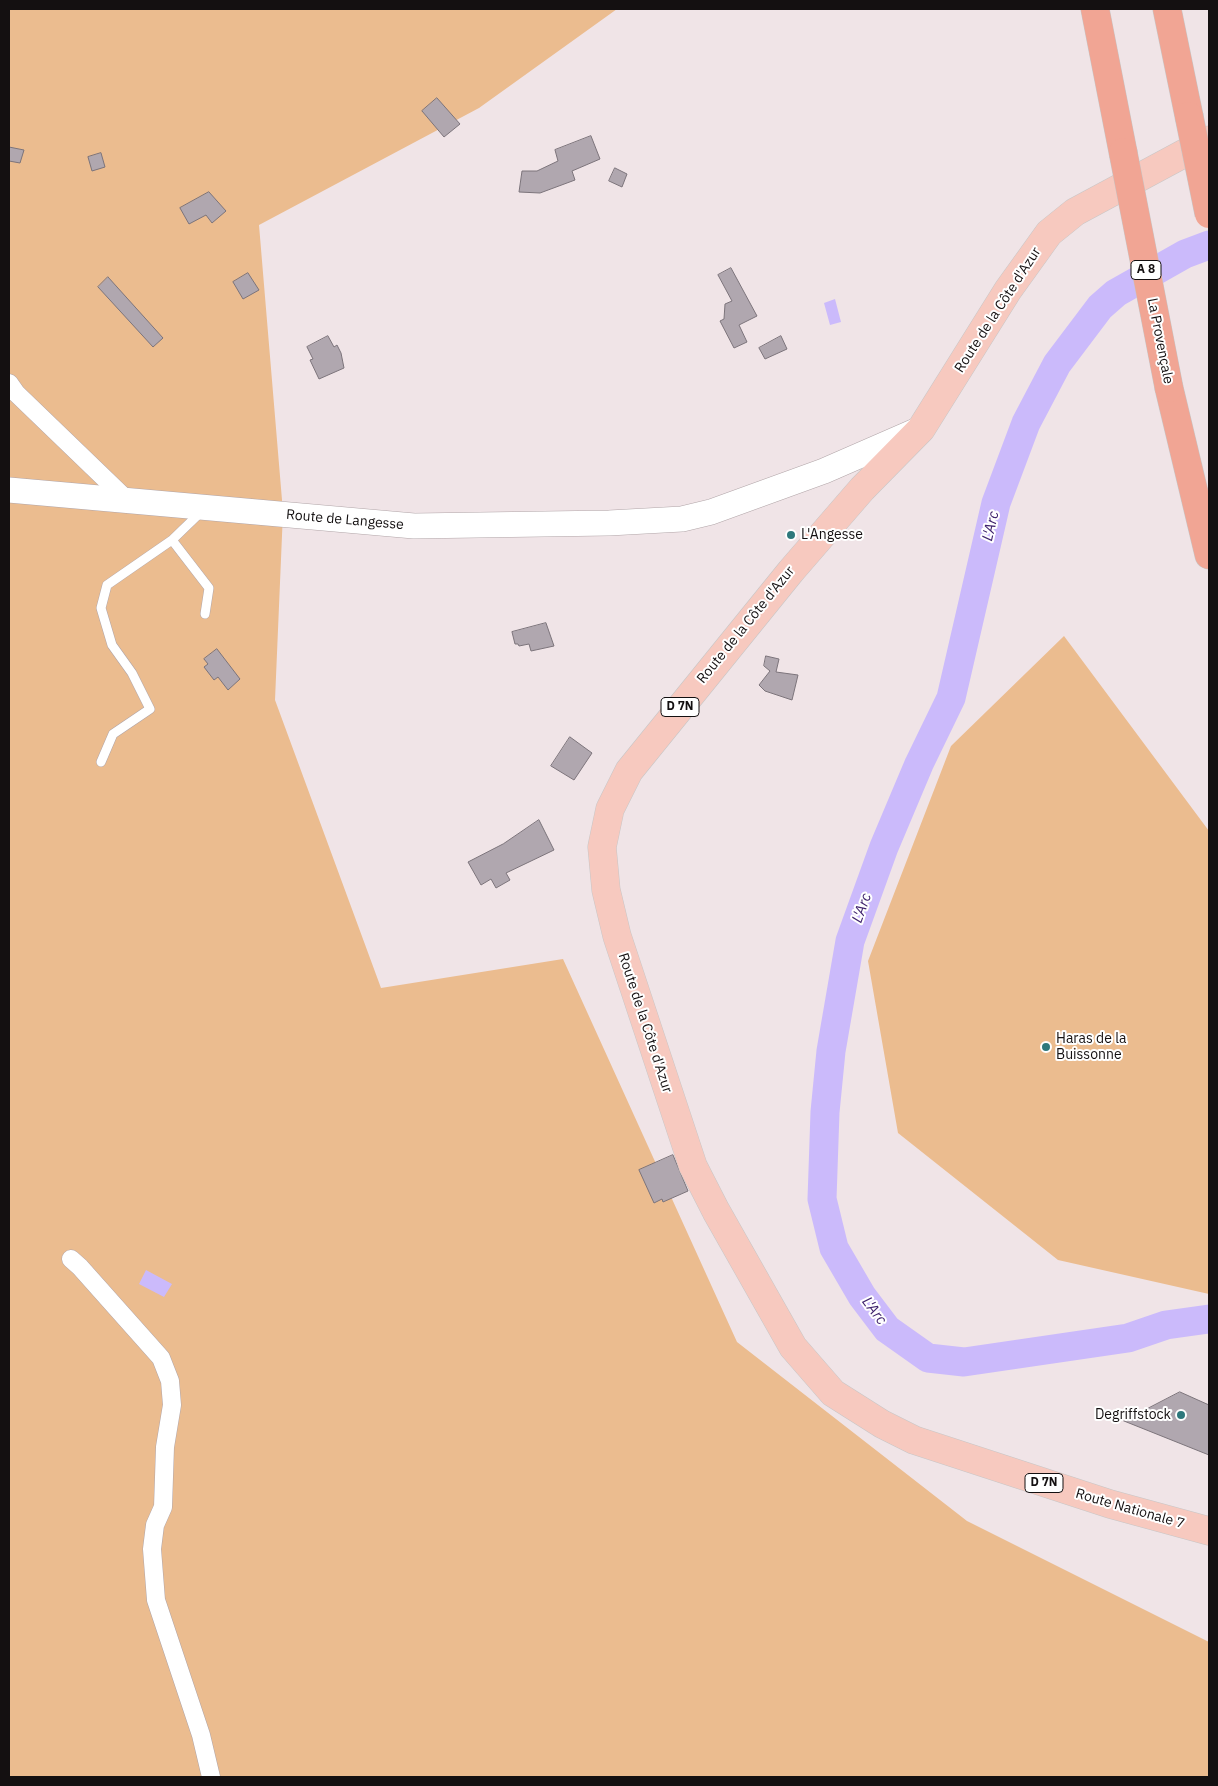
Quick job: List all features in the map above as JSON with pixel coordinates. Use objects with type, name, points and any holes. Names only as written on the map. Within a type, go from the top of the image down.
[{"type":"highway","name":"La Provençale","points":[[1095,9],[1169,388],[1209,555]]},
{"type":"highway","points":[[1167,9],[1209,214]]},
{"type":"main road","name":"Route de la Côte d'Azur","points":[[853,1406],[833,1393],[794,1347],[730,1237],[693,1166],[617,936],[606,890],[602,847],[610,809],[628,771],[791,571],[862,488],[921,429],[1008,290],[1049,233],[1075,212],[1209,140]]},
{"type":"main road","name":"Route Nationale 7","points":[[853,1406],[882,1424],[914,1440],[1064,1490],[1209,1531]]},
{"type":"main road","name":"Route Nationale 7","points":[[882,1424],[1043,1472],[1209,1516]]},
{"type":"street","points":[[9,383],[16,393],[127,500]]},
{"type":"street","name":"Route de Langesse","points":[[9,490],[414,526],[609,523],[682,519],[711,512],[816,474],[921,429]]},
{"type":"street","points":[[71,1259],[80,1266],[161,1358],[170,1381],[172,1405],[165,1447],[162,1507],[155,1526],[152,1549],[152,1577],[156,1600],[201,1735],[211,1777]]},
{"type":"lane","points":[[101,762],[113,734],[150,709],[132,673],[112,645],[101,608],[107,584],[172,540],[205,507]]},
{"type":"lane","points":[[172,540],[209,588],[205,614]]},
{"type":"shaded area","points":[[9,9],[617,9],[479,108],[259,225],[283,512],[275,700],[381,988],[563,959],[737,1342],[967,1521],[1209,1642],[1209,1777],[9,1777]]},
{"type":"shaded area","points":[[835,299],[841,322],[830,325],[824,303]]},
{"type":"shaded area","name":"Haras de la Buissonne","points":[[1064,636],[1209,831],[1209,1294],[1058,1260],[898,1133],[868,961],[951,746]]},
{"type":"shaded area","points":[[146,1270],[172,1284],[164,1297],[139,1284]]},
{"type":"building","points":[[437,98],[460,124],[444,137],[422,111]]},
{"type":"building","points":[[591,136],[600,159],[572,171],[575,180],[540,193],[519,192],[522,171],[537,171],[558,161],[555,150]]},
{"type":"building","points":[[9,147],[24,150],[20,163],[9,161]]},
{"type":"building","points":[[101,153],[105,167],[92,171],[88,157]]},
{"type":"building","points":[[615,168],[627,174],[622,187],[609,181]]},
{"type":"building","points":[[209,192],[226,211],[212,223],[206,215],[189,224],[180,208]]},
{"type":"building","points":[[731,268],[757,316],[739,325],[747,342],[734,348],[720,321],[724,319],[725,304],[732,301],[718,275]]},
{"type":"building","points":[[248,273],[259,290],[243,299],[233,282]]},
{"type":"building","points":[[108,277],[163,338],[153,347],[98,287]]},
{"type":"building","points":[[328,336],[334,347],[337,345],[341,353],[344,368],[319,379],[310,360],[313,359],[307,347]]},
{"type":"building","points":[[781,336],[787,349],[765,359],[759,348]]},
{"type":"building","points":[[546,623],[554,646],[531,651],[529,644],[519,646],[515,644],[512,632]]},
{"type":"building","points":[[217,649],[240,679],[228,690],[218,677],[214,680],[204,667],[208,664],[204,659]]},
{"type":"building","points":[[766,656],[779,659],[776,672],[798,675],[792,700],[765,691],[759,685],[770,671],[764,666]]},
{"type":"building","points":[[570,737],[592,753],[574,780],[551,766]]},
{"type":"building","points":[[539,820],[554,850],[506,873],[510,880],[496,888],[491,879],[481,885],[468,862],[503,844]]},
{"type":"building","points":[[673,1155],[688,1191],[663,1202],[662,1199],[654,1203],[639,1170]]},
{"type":"building","points":[[1180,1392],[1209,1405],[1209,1455],[1124,1421]]},
{"type":"waterway","name":"L'Arc","points":[[1209,245],[1185,254],[1116,293],[1100,307],[1057,364],[1026,423],[996,503],[951,698],[919,764],[884,847],[850,941],[831,1051],[825,1112],[822,1199],[834,1248],[862,1296],[887,1329],[928,1358],[964,1362],[1128,1338],[1166,1325],[1209,1319]]},
{"type":"place","name":"L'Angesse","points":[[791,535]]},
{"type":"place","name":"Haras de la Buissonne","points":[[1046,1047]]},
{"type":"place","name":"Degriffstock","points":[[1181,1415]]}]
